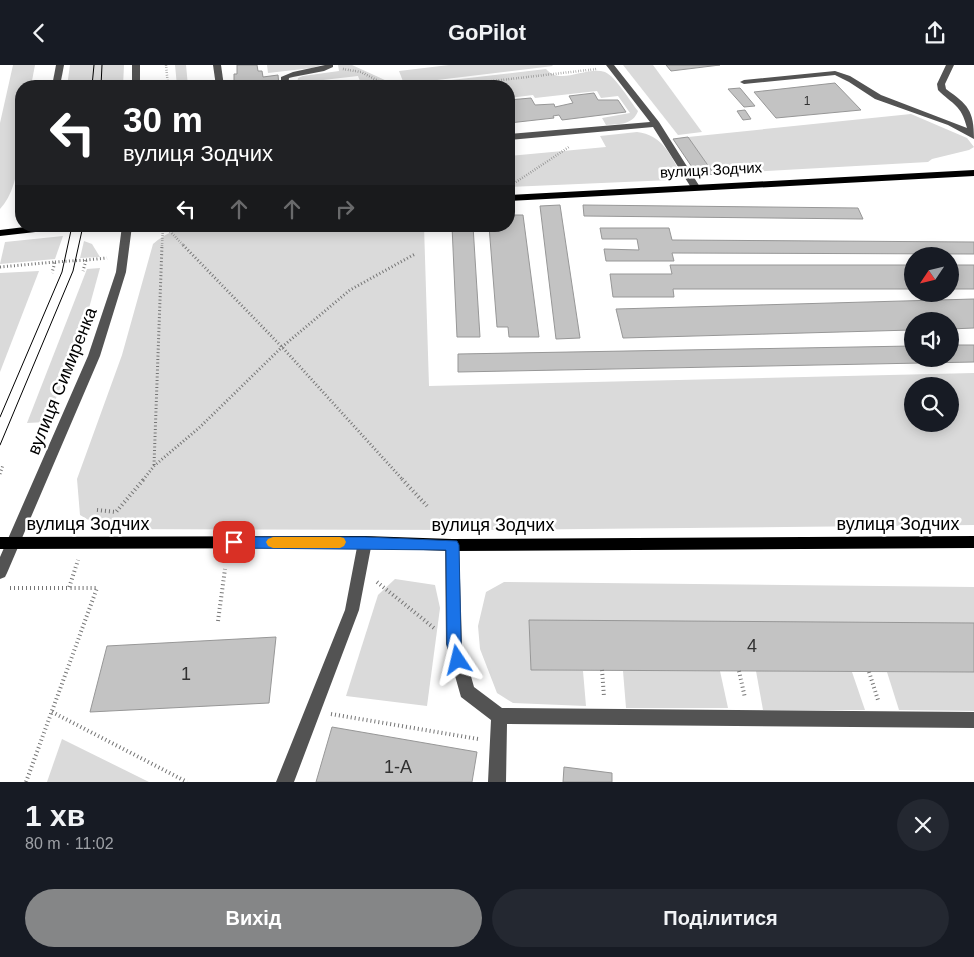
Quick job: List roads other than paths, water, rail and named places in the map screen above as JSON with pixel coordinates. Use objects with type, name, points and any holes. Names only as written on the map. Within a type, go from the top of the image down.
[{"type":"main road","name":"вулиця Зодчих","points":[[515,198],[974,173]]},
{"type":"main road","points":[[0,233],[15,229]]},
{"type":"main road","name":"вулиця Зодчих","points":[[6,543],[365,542],[452,545],[974,542]]},
{"type":"street","points":[[57,80],[60,65]]},
{"type":"street","points":[[136,65],[136,80]]},
{"type":"street","points":[[217,65],[219,80]]},
{"type":"street","points":[[950,65],[941,84],[942,90],[961,104],[969,118],[974,136]]},
{"type":"street","points":[[285,80],[285,77],[291,74],[329,66]]},
{"type":"street","points":[[611,66],[656,125],[696,187]]},
{"type":"street","points":[[744,82],[835,73],[846,76],[877,97],[900,107],[947,122],[974,136]]},
{"type":"street","points":[[515,136],[656,125]]},
{"type":"street","name":"вулиця Симиренка","points":[[0,573],[6,543],[94,356],[121,272],[126,232]]},
{"type":"street","points":[[285,782],[352,610],[365,542]]},
{"type":"street","points":[[452,545],[454,644],[467,692],[499,716],[974,721]]},
{"type":"street","points":[[496,782],[499,716]]},
{"type":"tram line","points":[[93,80],[94,65]]},
{"type":"tram line","points":[[101,80],[102,65]]},
{"type":"tram line","points":[[0,417],[62,272],[71,232]]},
{"type":"tram line","points":[[0,445],[73,271],[82,232]]}]
